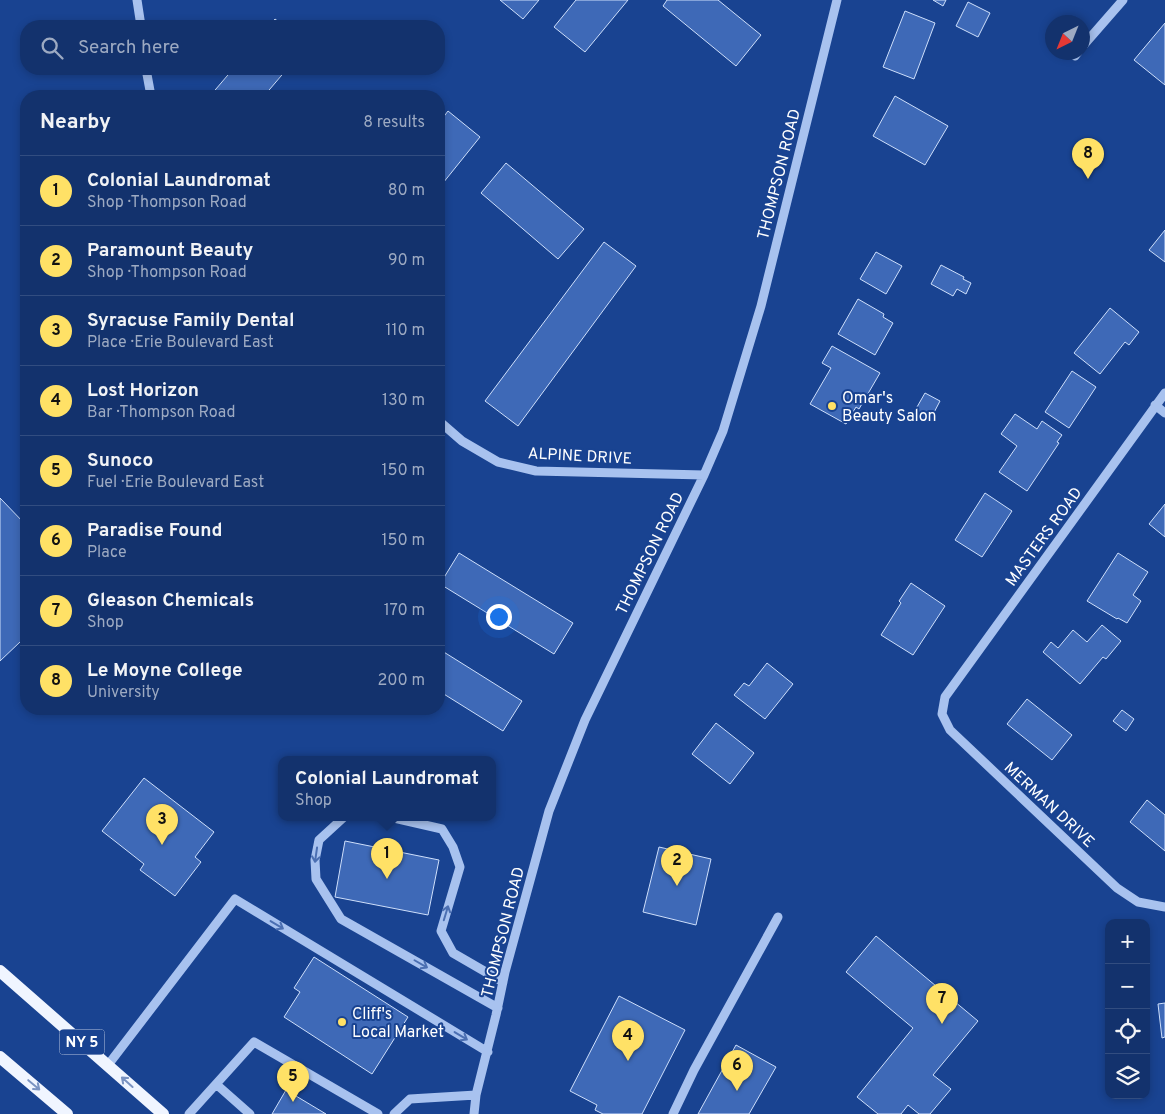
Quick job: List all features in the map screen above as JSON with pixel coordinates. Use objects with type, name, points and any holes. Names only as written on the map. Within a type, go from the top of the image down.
[{"type":"main road","name":"NY 5","points":[[0,971],[163,1114]]},
{"type":"main road","points":[[0,1057],[67,1114]]},
{"type":"street","points":[[137,0],[140,20]]},
{"type":"street","name":"THOMPSON ROAD","points":[[474,1114],[476,1095],[488,1052],[503,982],[549,811],[582,728],[704,475],[723,431],[762,306],[837,0]]},
{"type":"street","points":[[1090,38],[1123,0]]},
{"type":"street","points":[[147,75],[150,90]]},
{"type":"street","name":"MASTERS ROAD","points":[[945,697],[1165,393]]},
{"type":"street","points":[[1155,405],[1165,413]]},
{"type":"street","name":"ALPINE DRIVE","points":[[445,426],[462,441],[498,462],[536,470],[704,475]]},
{"type":"street","name":"MERMAN DRIVE","points":[[945,697],[942,714],[950,730],[1117,888],[1138,902],[1165,907]]},
{"type":"street","points":[[340,821],[319,840],[315,860],[316,879],[341,919],[498,1008]]},
{"type":"street","points":[[407,821],[442,829],[453,847],[460,868],[441,931],[453,953],[503,982]]},
{"type":"street","points":[[108,1065],[236,899],[488,1052]]},
{"type":"street","points":[[673,1114],[694,1070],[778,917]]},
{"type":"street","points":[[189,1114],[254,1042],[378,1114]]},
{"type":"street","points":[[216,1084],[250,1114]]},
{"type":"street","points":[[394,1114],[410,1099],[476,1095]]},
{"type":"building","points":[[500,0],[539,0],[523,19]]},
{"type":"building","points":[[576,0],[628,0],[585,52],[554,27]]},
{"type":"building","points":[[667,0],[718,0],[761,35],[736,66],[663,6]]},
{"type":"building","points":[[933,0],[946,0],[943,6]]},
{"type":"building","points":[[968,2],[990,13],[978,37],[956,26]]},
{"type":"building","points":[[905,11],[935,23],[914,79],[883,67]]},
{"type":"building","points":[[1165,23],[1165,85],[1134,60]]},
{"type":"building","points":[[228,75],[282,75],[269,90],[215,90]]},
{"type":"building","points":[[895,96],[948,126],[925,165],[873,136]]},
{"type":"building","points":[[448,111],[480,137],[445,181],[445,115]]},
{"type":"building","points":[[506,163],[584,229],[558,259],[481,193]]},
{"type":"building","points":[[1165,230],[1165,262],[1149,250]]},
{"type":"building","points":[[604,242],[636,266],[518,426],[485,401]]},
{"type":"building","points":[[876,252],[902,266],[886,294],[860,279]]},
{"type":"building","points":[[941,265],[964,277],[963,279],[971,283],[966,294],[957,289],[953,296],[931,284]]},
{"type":"building","points":[[858,299],[884,314],[883,317],[893,323],[875,355],[838,334]]},
{"type":"building","points":[[1110,308],[1139,332],[1129,345],[1125,342],[1100,374],[1074,353]]},
{"type":"building","points":[[832,346],[880,373],[859,409],[856,407],[846,424],[810,404],[831,368],[822,363]]},
{"type":"building","points":[[1072,371],[1096,387],[1069,428],[1045,412]]},
{"type":"building","points":[[925,393],[940,401],[929,422],[913,414]]},
{"type":"building","points":[[1015,414],[1037,429],[1042,421],[1062,435],[1057,442],[1059,443],[1027,491],[999,472],[1017,446],[1001,434]]},
{"type":"building","points":[[985,493],[1012,511],[982,557],[955,540]]},
{"type":"building","points":[[0,498],[20,519],[20,642],[0,661]]},
{"type":"building","points":[[1165,504],[1165,537],[1149,524]]},
{"type":"building","points":[[459,553],[573,623],[554,654],[445,587],[445,576]]},
{"type":"building","points":[[1118,553],[1148,572],[1133,595],[1141,601],[1127,623],[1087,601]]},
{"type":"building","points":[[911,583],[945,606],[913,655],[881,635]]},
{"type":"building","points":[[1102,625],[1121,641],[1106,659],[1103,657],[1080,684],[1043,652],[1051,642],[1058,648],[1073,630],[1087,642]]},
{"type":"building","points":[[445,653],[522,701],[503,731],[445,695]]},
{"type":"building","points":[[767,663],[793,684],[765,719],[734,695],[744,683],[749,686]]},
{"type":"building","points":[[1027,699],[1072,735],[1052,760],[1007,724]]},
{"type":"building","points":[[1122,710],[1134,719],[1126,731],[1113,721]]},
{"type":"building","points":[[716,723],[754,753],[730,784],[692,754]]},
{"type":"building","points":[[144,778],[214,832],[195,857],[201,862],[175,896],[140,870],[144,864],[102,831]]},
{"type":"building","points":[[1147,800],[1165,815],[1165,851],[1130,822]]},
{"type":"building","points":[[345,841],[439,860],[428,915],[335,897]]},
{"type":"building","points":[[659,847],[711,859],[696,925],[643,912]]},
{"type":"building","points":[[876,936],[978,1021],[933,1075],[951,1089],[930,1114],[919,1114],[908,1105],[901,1114],[878,1114],[857,1097],[913,1028],[846,972]]},
{"type":"building","points":[[314,957],[408,1017],[372,1074],[284,1017],[300,992],[294,988]]},
{"type":"building","points":[[619,996],[685,1030],[642,1114],[603,1114],[595,1110],[597,1105],[570,1091]]},
{"type":"building","points":[[1165,1003],[1165,1037],[1162,1038],[1158,1004]]},
{"type":"building","points":[[736,1045],[776,1067],[749,1114],[698,1114]]},
{"type":"building","points":[[286,1090],[326,1114],[272,1114]]},
{"type":"place","name":"Le Moyne College","points":[[1088,179]]},
{"type":"place","name":"Omar's Beauty Salon","points":[[832,406]]},
{"type":"place","name":"Syracuse Family Dental","points":[[162,845]]},
{"type":"place","name":"Colonial Laundromat","points":[[387,879]]},
{"type":"place","name":"Paramount Beauty","points":[[677,886]]},
{"type":"place","name":"Cliff's Local Market","points":[[342,1022]]},
{"type":"place","name":"Gleason Chemicals","points":[[942,1024]]},
{"type":"place","name":"Lost Horizon","points":[[628,1061]]},
{"type":"place","name":"Paradise Found","points":[[737,1091]]},
{"type":"place","name":"Sunoco","points":[[293,1102]]}]
